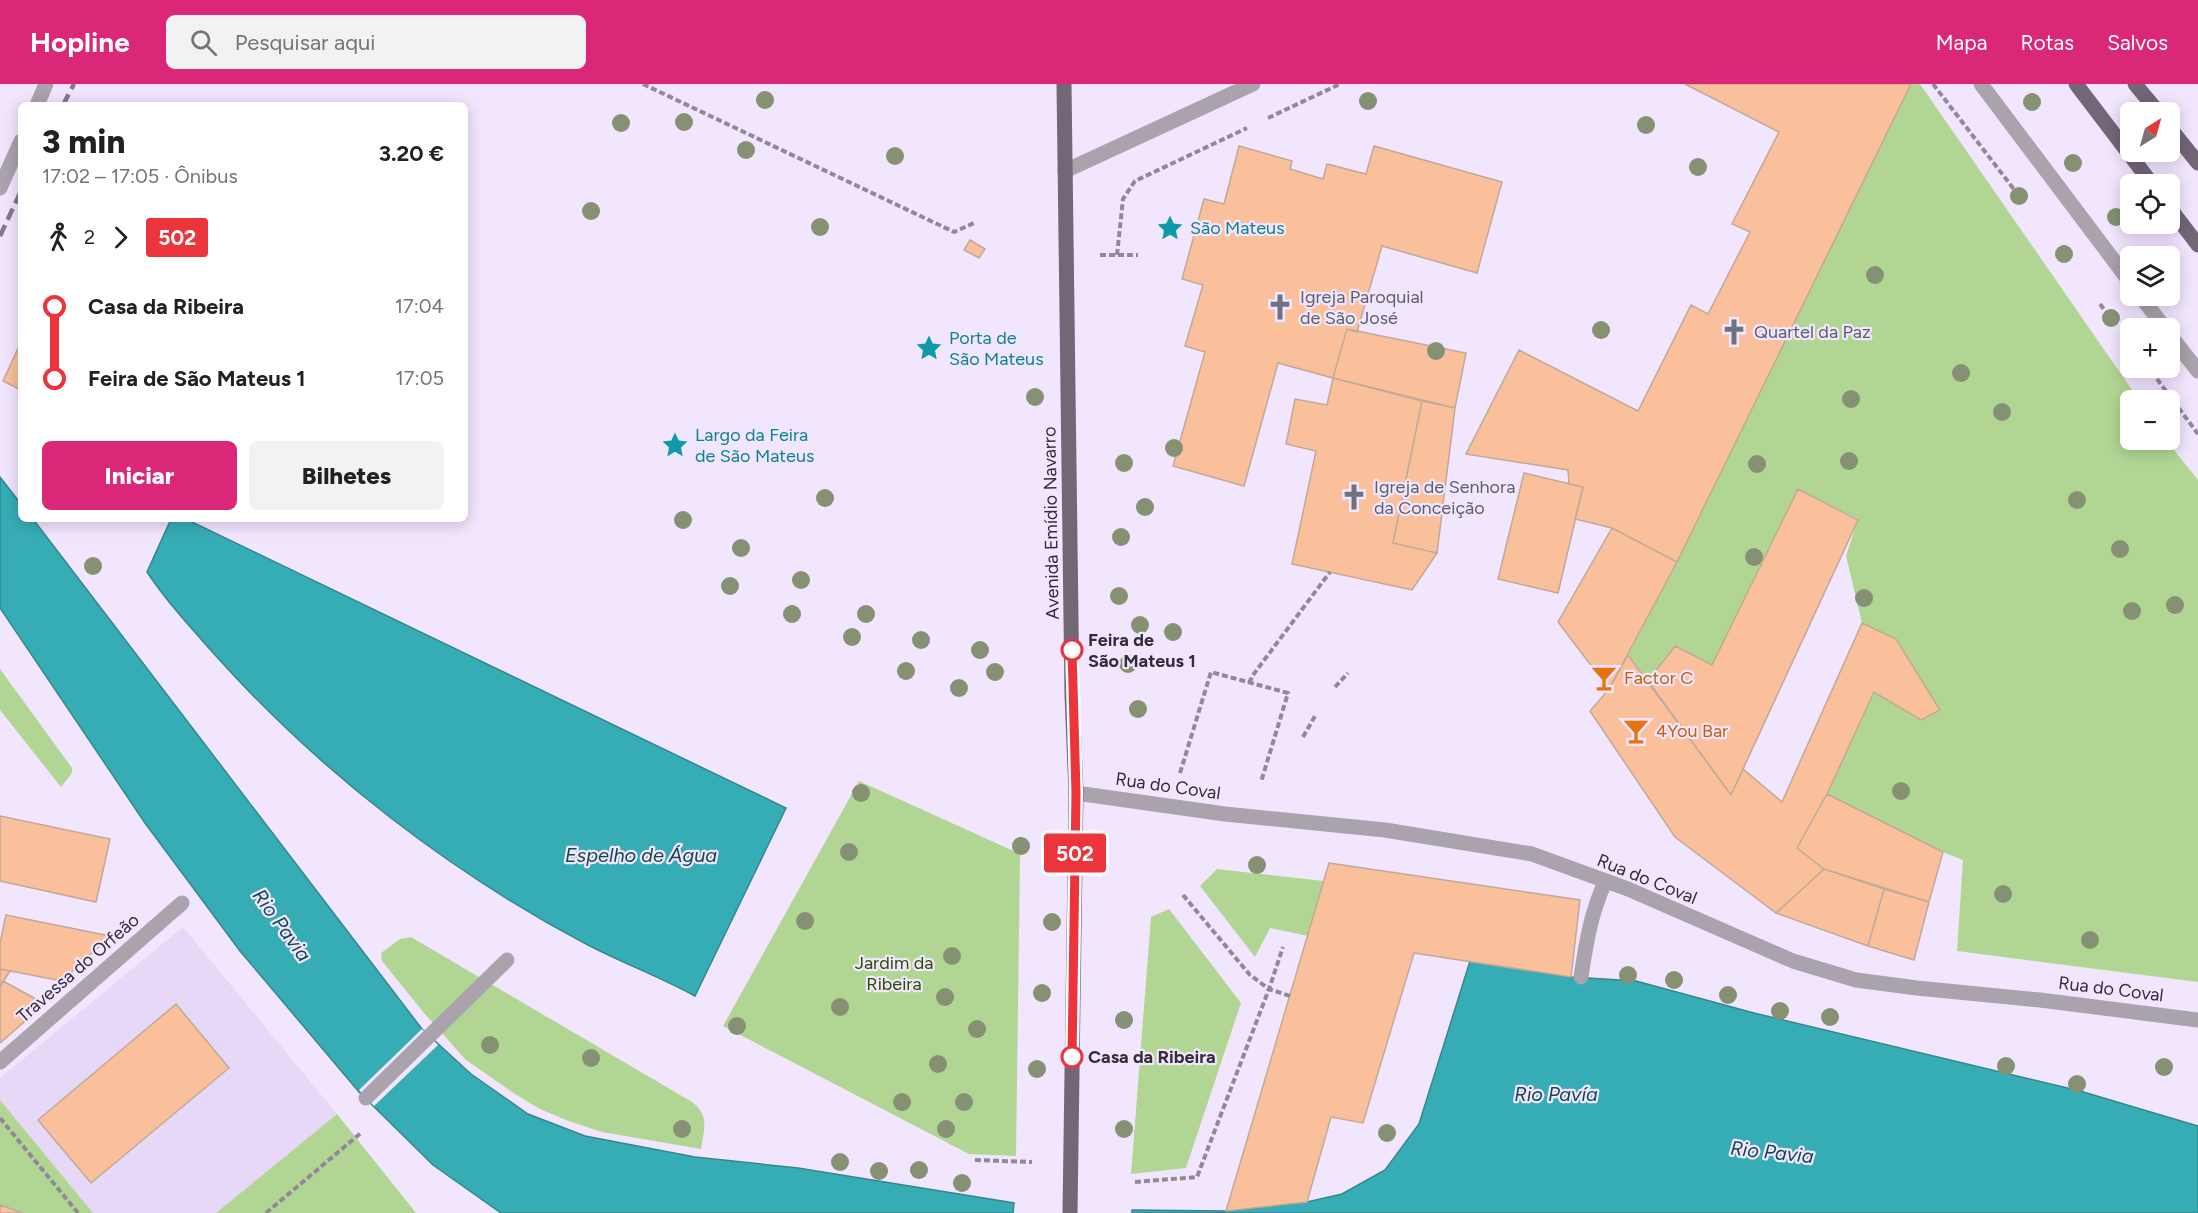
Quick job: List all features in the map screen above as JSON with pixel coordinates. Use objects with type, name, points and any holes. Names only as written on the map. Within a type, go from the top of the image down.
[{"type":"main road","name":"Avenida Emídio Navarro","points":[[1064,84],[1072,695],[1076,793],[1070,1210]]},
{"type":"main road","points":[[2076,84],[2144,174]]},
{"type":"main road","points":[[2135,84],[2150,102]]},
{"type":"main road","points":[[2180,141],[2198,164]]},
{"type":"main road","points":[[2180,221],[2198,245]]},
{"type":"street","points":[[38,102],[46,84]]},
{"type":"street","points":[[1065,171],[1253,84]]},
{"type":"street","points":[[1981,84],[2120,269]]},
{"type":"street","points":[[0,188],[18,148]]},
{"type":"street","points":[[2148,306],[2157,318]]},
{"type":"street","points":[[2180,348],[2198,371]]},
{"type":"street","name":"Rua do Coval","points":[[1076,793],[1225,814],[1385,830],[1532,854],[1628,890],[1794,961],[1856,980],[2040,999],[2198,1020]]},
{"type":"street","points":[[1581,977],[1587,933],[1594,905],[1605,882]]},
{"type":"street","name":"Travessa do Orfeão","points":[[0,1062],[182,903]]},
{"type":"street","points":[[366,1098],[507,960]]},
{"type":"path","points":[[644,84],[954,232],[974,223]]},
{"type":"path","points":[[1264,120],[1340,84]]},
{"type":"path","points":[[1138,255],[1117,255],[1123,199],[1135,181],[1254,125]]},
{"type":"path","points":[[2156,378],[2198,434]]},
{"type":"path","points":[[1249,683],[1330,572]]},
{"type":"path","points":[[1179,777],[1211,672],[1288,693],[1260,787]]},
{"type":"path","points":[[1335,687],[1347,673]]},
{"type":"path","points":[[1303,737],[1315,716]]},
{"type":"path","points":[[1183,895],[1250,975],[1269,989],[1290,996]]},
{"type":"path","points":[[1135,1182],[1197,1177],[1283,947]]},
{"type":"path","points":[[0,1118],[78,1213]]},
{"type":"path","points":[[266,1213],[367,1127]]},
{"type":"path","points":[[975,1160],[1032,1162]]},
{"type":"shaded area","points":[[183,927],[337,1114],[216,1213],[93,1213],[0,1100],[0,1078]]},
{"type":"green space","points":[[1911,84],[1920,84],[2120,373],[2120,378],[2124,378],[2132,390],[2120,390],[2120,450],[2174,450],[2198,480],[2198,982],[1957,951],[1963,860],[1827,794],[1874,692],[1921,720],[1940,710],[1896,639],[1862,623],[1846,556],[1858,519],[1798,489],[1712,665],[1675,646],[1648,681],[1628,655],[1677,562]]},
{"type":"green space","points":[[0,669],[72,768],[72,773],[61,787],[0,710]]},
{"type":"green space","name":"Jardim da Ribeira","points":[[859,781],[1020,854],[1016,1156],[969,1154],[723,1026]]},
{"type":"green space","points":[[1217,869],[1324,881],[1308,936],[1270,928],[1255,957],[1200,886]]},
{"type":"green space","points":[[1169,909],[1241,1003],[1186,1168],[1131,1174],[1151,917]]},
{"type":"green space","points":[[411,937],[692,1102],[704,1118],[701,1149],[602,1132],[566,1120],[540,1109],[515,1094],[466,1060],[382,961],[381,953],[400,939]]},
{"type":"green space","points":[[0,1100],[93,1213],[0,1213]]},
{"type":"green space","points":[[337,1114],[416,1213],[216,1213]]},
{"type":"water","name":"Rio Pavia","points":[[0,477],[18,500],[18,522],[35,522],[422,1029],[471,1074],[528,1114],[585,1136],[695,1157],[798,1168],[1014,1203],[1013,1213],[501,1213],[433,1165],[359,1092],[240,951],[145,823],[0,608]]},
{"type":"water","name":"Espelho de Água","points":[[170,522],[192,522],[786,808],[695,996],[588,945],[537,917],[438,853],[390,817],[343,779],[256,699],[171,605],[147,572]]},
{"type":"water","name":"Rio Pavía","points":[[1470,961],[1571,977],[1636,981],[1754,1013],[2080,1091],[2198,1126],[2198,1213],[1132,1213],[1132,1210],[1226,1211],[1307,1202],[1342,1194],[1385,1170],[1419,1124]]},
{"type":"pier","points":[[422,1029],[438,1045],[374,1106],[359,1090]]},
{"type":"building","name":"Quartel da Paz","points":[[1685,84],[1911,84],[1677,562],[1612,528],[1575,519],[1583,487],[1569,484],[1568,470],[1466,454],[1519,350],[1638,411],[1691,305],[1708,314],[1750,232],[1732,224],[1779,132]]},
{"type":"building","name":"Igreja Paroquial de São José","points":[[1239,146],[1292,161],[1290,169],[1323,179],[1327,164],[1366,174],[1374,146],[1502,182],[1477,273],[1382,246],[1357,332],[1347,329],[1333,378],[1278,363],[1244,486],[1173,466],[1205,352],[1185,346],[1203,285],[1182,279],[1204,199],[1224,204]]},
{"type":"building","points":[[970,240],[985,249],[979,258],[964,250]]},
{"type":"building","points":[[1347,329],[1466,353],[1455,408],[1333,378]]},
{"type":"building","points":[[18,348],[18,388],[3,381]]},
{"type":"building","name":"Igreja de Senhora da Conceição","points":[[1333,378],[1422,401],[1393,543],[1437,553],[1412,590],[1292,564],[1316,451],[1286,444],[1295,399],[1327,405]]},
{"type":"building","points":[[1422,401],[1455,408],[1437,553],[1393,543]]},
{"type":"building","points":[[1524,473],[1583,487],[1558,593],[1498,579]]},
{"type":"building","points":[[1798,489],[1858,520],[1731,795],[1648,681],[1675,646],[1712,665]]},
{"type":"building","points":[[1612,528],[1677,562],[1609,689],[1558,622]]},
{"type":"building","points":[[1862,623],[1896,639],[1940,710],[1921,720],[1874,692],[1827,794],[1797,848],[1824,869],[1776,913],[1675,837],[1590,711],[1609,689],[1628,655],[1731,795],[1743,769],[1782,802]]},
{"type":"building","points":[[1827,794],[1943,852],[1929,902],[1824,869],[1797,848]]},
{"type":"building","points":[[0,816],[110,839],[96,902],[0,881]]},
{"type":"building","name":"Casa da Ribeira","points":[[1329,863],[1580,900],[1571,977],[1414,953],[1363,1123],[1331,1117],[1307,1202],[1226,1211]]},
{"type":"building","points":[[1824,869],[1884,889],[1868,946],[1776,913]]},
{"type":"building","points":[[1884,889],[1929,902],[1914,960],[1868,946]]},
{"type":"building","points":[[6,915],[110,936],[62,981],[0,969],[0,943]]},
{"type":"building","points":[[0,969],[10,971],[0,987]]},
{"type":"building","points":[[3,981],[45,1004],[0,1043],[0,987]]},
{"type":"building","points":[[176,1004],[229,1068],[91,1183],[38,1120]]},
{"type":"building","points":[[0,1205],[23,1213],[0,1213]]},
{"type":"railway","points":[[65,102],[74,84]]},
{"type":"railway","points":[[0,236],[18,197]]},
{"type":"bus line","name":"502","points":[[1072,650],[1076,793],[1072,1057]]},
{"type":"place","name":"São Mateus","points":[[1170,228]]},
{"type":"place","name":"Igreja Paroquial de São José","points":[[1280,307]]},
{"type":"place","name":"Quartel da Paz","points":[[1734,332]]},
{"type":"place","name":"Porta de São Mateus","points":[[929,348]]},
{"type":"place","name":"Largo da Feira de São Mateus","points":[[675,445]]},
{"type":"place","name":"Igreja de Senhora da Conceição","points":[[1354,497]]},
{"type":"place","name":"Feira de São Mateus 1","points":[[1072,650]]},
{"type":"place","name":"Factor C","points":[[1604,678]]},
{"type":"place","name":"4You Bar","points":[[1636,731]]},
{"type":"place","name":"Casa da Ribeira","points":[[1072,1057]]}]
